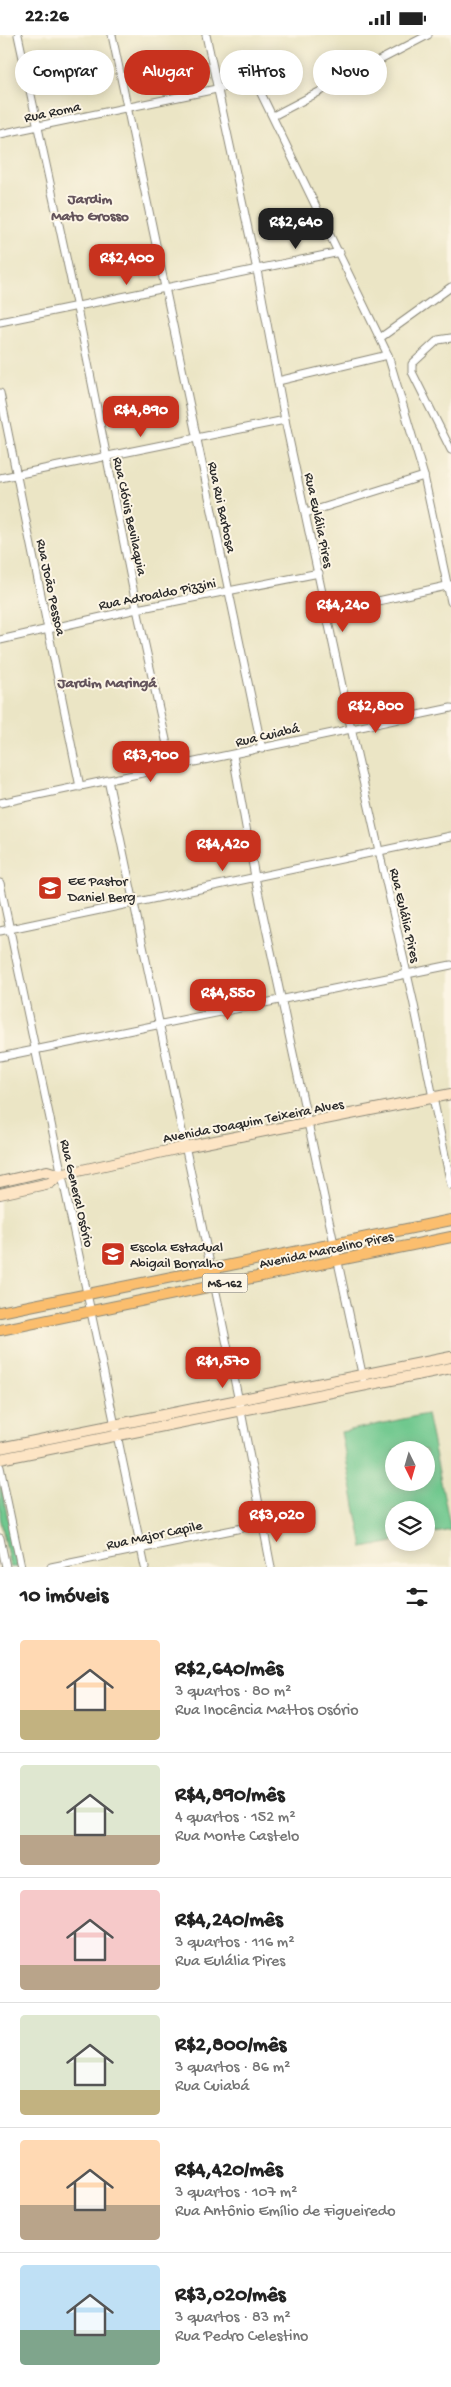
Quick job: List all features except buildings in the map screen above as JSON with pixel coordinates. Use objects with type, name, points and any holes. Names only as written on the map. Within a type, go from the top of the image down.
[{"type":"main road","name":"Avenida Joaquim Teixeira Alves","points":[[0,1194],[50,1183],[60,1175],[185,1147],[451,1094]]},
{"type":"main road","name":"Avenida Joaquim Teixeira Alves","points":[[0,1182],[47,1171],[60,1175]]},
{"type":"main road","name":"Avenida Marcelino Pires","points":[[0,1312],[451,1220]]},
{"type":"main road","name":"Avenida Marcelino Pires","points":[[0,1330],[451,1237]]},
{"type":"main road","points":[[0,1447],[451,1357]]},
{"type":"main road","points":[[0,1459],[117,1437],[451,1368]]},
{"type":"street","name":"Rua Clóvis Bevilaquia","points":[[18,35],[77,308],[137,609],[172,767]]},
{"type":"street","name":"Rua Rui Barbosa","points":[[112,35],[167,289],[196,437],[262,749]]},
{"type":"street","name":"Rua Eulália Pires","points":[[206,35],[257,270],[286,420],[351,727],[407,973],[451,1185]]},
{"type":"street","points":[[428,35],[273,116],[388,355],[424,476],[449,585],[451,602]]},
{"type":"street","name":"Rua Roma","points":[[0,134],[255,81],[273,116]]},
{"type":"street","points":[[0,323],[340,252]]},
{"type":"street","points":[[380,338],[451,287]]},
{"type":"street","points":[[451,338],[438,340],[412,364],[412,372],[451,450]]},
{"type":"street","points":[[278,381],[388,355]]},
{"type":"street","name":"Rua João Pessoa","points":[[0,393],[80,787]]},
{"type":"street","points":[[0,478],[286,420]]},
{"type":"street","points":[[306,513],[424,476]]},
{"type":"street","name":"Rua Adroaldo Pizzini","points":[[0,640],[137,609],[319,573]]},
{"type":"street","points":[[328,612],[449,585]]},
{"type":"street","name":"Rua Cuiabá","points":[[0,803],[262,749],[351,727],[451,708]]},
{"type":"street","points":[[233,755],[255,877],[283,999],[333,1245],[365,1386]]},
{"type":"street","points":[[108,780],[132,902],[241,1411],[271,1567]]},
{"type":"street","points":[[0,931],[451,836]]},
{"type":"street","name":"Rua General Osório","points":[[0,883],[60,1175],[145,1567]]},
{"type":"street","points":[[0,1057],[159,1023],[451,965]]},
{"type":"street","points":[[0,1467],[21,1567]]},
{"type":"street","name":"Rua Major Capile","points":[[51,1567],[262,1524]]},
{"type":"street","points":[[0,1539],[6,1567]]},
{"type":"green space","points":[[427,1414],[433,1441],[385,1441],[385,1491],[435,1491],[435,1453],[451,1530],[435,1533],[435,1501],[385,1501],[385,1544],[363,1548],[341,1432]]},
{"type":"green space","points":[[0,1480],[18,1567],[10,1567],[0,1516]]},
{"type":"place","name":"EE Pastor Daniel Berg","points":[[50,888]]},
{"type":"place","name":"Escola Estadual Abigail Borralho","points":[[113,1254]]},
{"type":"district","name":"Jardim Mato Grosso","points":[[90,206]]},
{"type":"district","name":"Jardim Maringá","points":[[107,682]]}]
